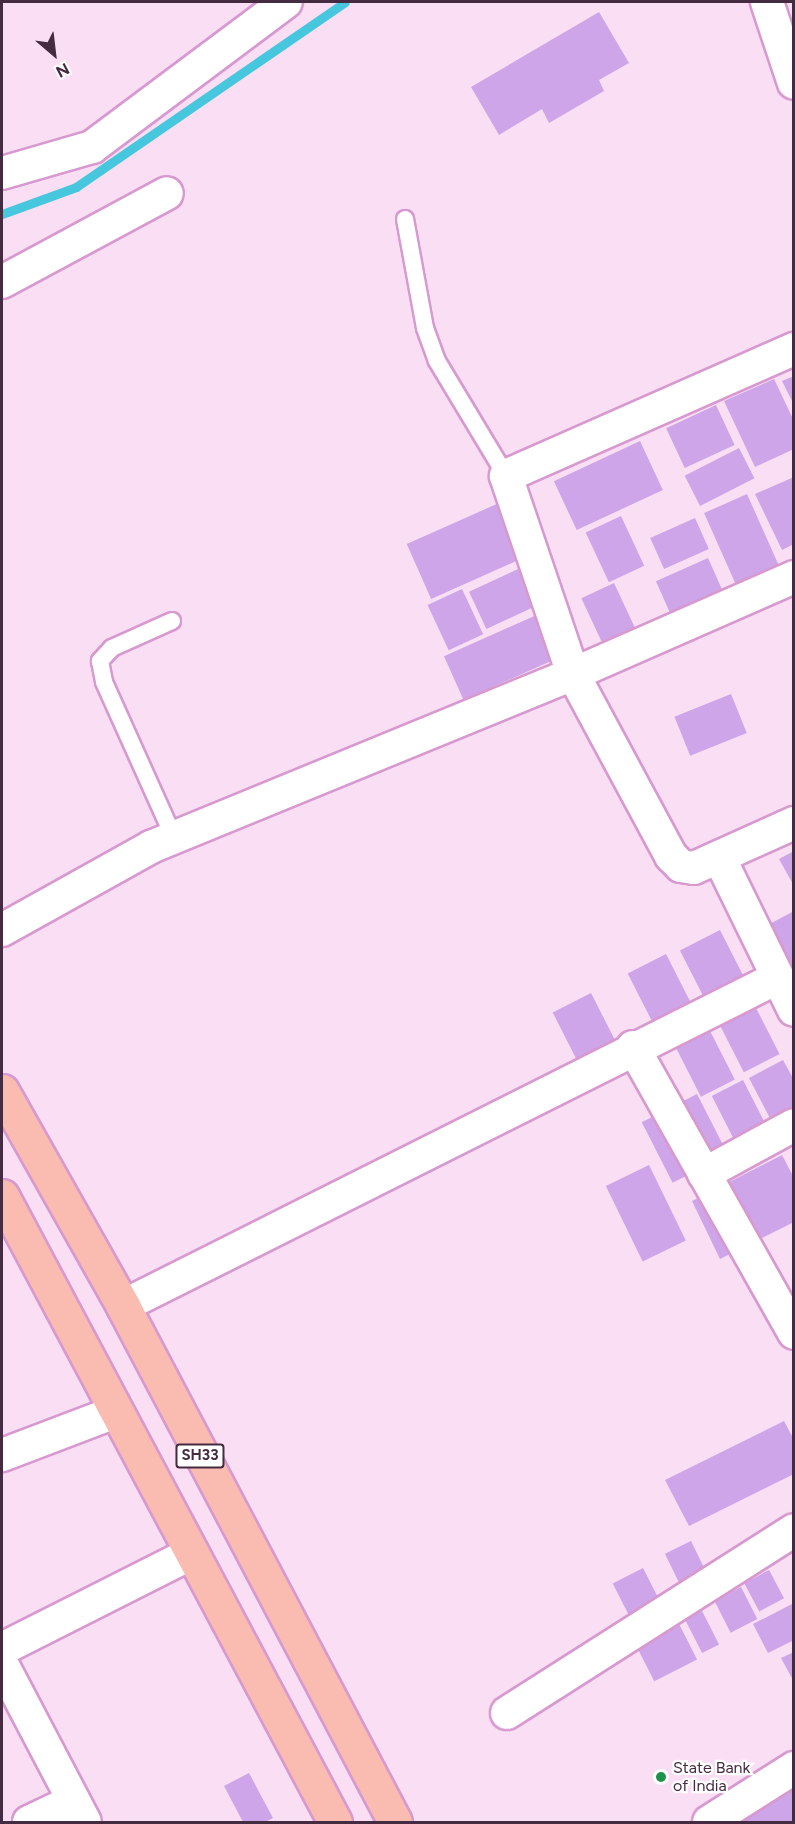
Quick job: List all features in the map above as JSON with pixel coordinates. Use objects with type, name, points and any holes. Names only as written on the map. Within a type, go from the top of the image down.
[{"type":"main road","name":"SH33","points":[[2,1092],[123,1306],[395,1822]]},
{"type":"main road","points":[[2,1196],[335,1822]]},
{"type":"street","points":[[2,173],[92,147],[286,2]]},
{"type":"street","points":[[768,2],[792,72]]},
{"type":"street","points":[[2,282],[167,193]]},
{"type":"street","points":[[794,349],[507,476],[573,674],[671,856],[681,866],[694,868],[794,823]]},
{"type":"street","points":[[2,930],[174,838],[573,674],[794,577]]},
{"type":"street","points":[[718,857],[794,1010]]},
{"type":"street","points":[[123,1306],[633,1047],[777,978]]},
{"type":"street","points":[[633,1047],[794,1333]]},
{"type":"street","points":[[704,1174],[794,1125]]},
{"type":"street","points":[[2,1455],[115,1412]]},
{"type":"street","points":[[507,1713],[794,1530]]},
{"type":"street","points":[[2,1649],[192,1553]]},
{"type":"street","points":[[2,1664],[79,1812],[29,1822]]},
{"type":"street","points":[[709,1822],[794,1768]]},
{"type":"lane","points":[[405,219],[425,328],[437,361],[507,476]]},
{"type":"lane","points":[[172,621],[112,648],[100,661],[104,682],[174,838]]},
{"type":"building","points":[[599,12],[629,63],[599,80],[604,91],[549,123],[542,109],[499,135],[471,87]]},
{"type":"building","points":[[794,376],[794,405],[782,381]]},
{"type":"building","points":[[774,379],[794,421],[794,449],[755,467],[724,401]]},
{"type":"building","points":[[716,405],[735,445],[685,468],[666,428]]},
{"type":"building","points":[[640,441],[663,490],[577,530],[554,481]]},
{"type":"building","points":[[739,448],[754,478],[700,506],[685,476]]},
{"type":"building","points":[[794,477],[794,544],[782,550],[755,494]]},
{"type":"building","points":[[747,494],[780,567],[737,586],[704,513]]},
{"type":"building","points":[[499,503],[523,558],[431,599],[407,544]]},
{"type":"building","points":[[621,516],[644,566],[609,582],[586,532]]},
{"type":"building","points":[[695,518],[709,549],[664,569],[650,538]]},
{"type":"building","points":[[708,558],[723,592],[671,615],[656,581]]},
{"type":"building","points":[[518,569],[535,606],[486,629],[469,592]]},
{"type":"building","points":[[614,583],[635,628],[603,644],[581,598]]},
{"type":"building","points":[[462,589],[483,634],[449,650],[428,605]]},
{"type":"building","points":[[550,609],[570,653],[464,700],[444,656]]},
{"type":"building","points":[[731,694],[747,733],[690,756],[674,717]]},
{"type":"building","points":[[794,851],[794,886],[779,859]]},
{"type":"building","points":[[794,911],[794,968],[783,974],[758,930]]},
{"type":"building","points":[[720,930],[745,980],[705,1000],[680,950]]},
{"type":"building","points":[[666,954],[695,1010],[656,1030],[628,974]]},
{"type":"building","points":[[591,993],[616,1043],[578,1062],[553,1013]]},
{"type":"building","points":[[755,1006],[780,1054],[744,1072],[719,1024]]},
{"type":"building","points":[[708,1027],[735,1080],[701,1097],[674,1044]]},
{"type":"building","points":[[783,1060],[794,1080],[794,1114],[773,1124],[749,1078]]},
{"type":"building","points":[[743,1080],[768,1129],[737,1145],[712,1096]]},
{"type":"building","points":[[697,1094],[728,1155],[673,1183],[642,1122]]},
{"type":"building","points":[[782,1155],[794,1178],[794,1222],[720,1259],[692,1201]]},
{"type":"building","points":[[649,1165],[686,1240],[643,1262],[606,1186]]},
{"type":"building","points":[[784,1421],[794,1440],[794,1474],[689,1526],[665,1480]]},
{"type":"building","points":[[691,1541],[712,1584],[686,1597],[665,1554]]},
{"type":"building","points":[[643,1568],[668,1618],[638,1633],[613,1583]]},
{"type":"building","points":[[769,1570],[784,1598],[759,1611],[744,1583]]},
{"type":"building","points":[[741,1587],[757,1619],[731,1633],[714,1601]]},
{"type":"building","points":[[794,1603],[794,1640],[768,1653],[753,1624]]},
{"type":"building","points":[[700,1607],[719,1644],[702,1653],[683,1616]]},
{"type":"building","points":[[678,1622],[697,1659],[654,1681],[635,1644]]},
{"type":"building","points":[[794,1652],[794,1682],[781,1658]]},
{"type":"building","points":[[249,1773],[273,1818],[265,1822],[243,1822],[224,1786]]},
{"type":"building","points":[[794,1781],[794,1822],[725,1822]]},
{"type":"waterway","points":[[2,214],[76,187],[345,2]]},
{"type":"place","name":"State Bank of India","points":[[661,1777]]}]
